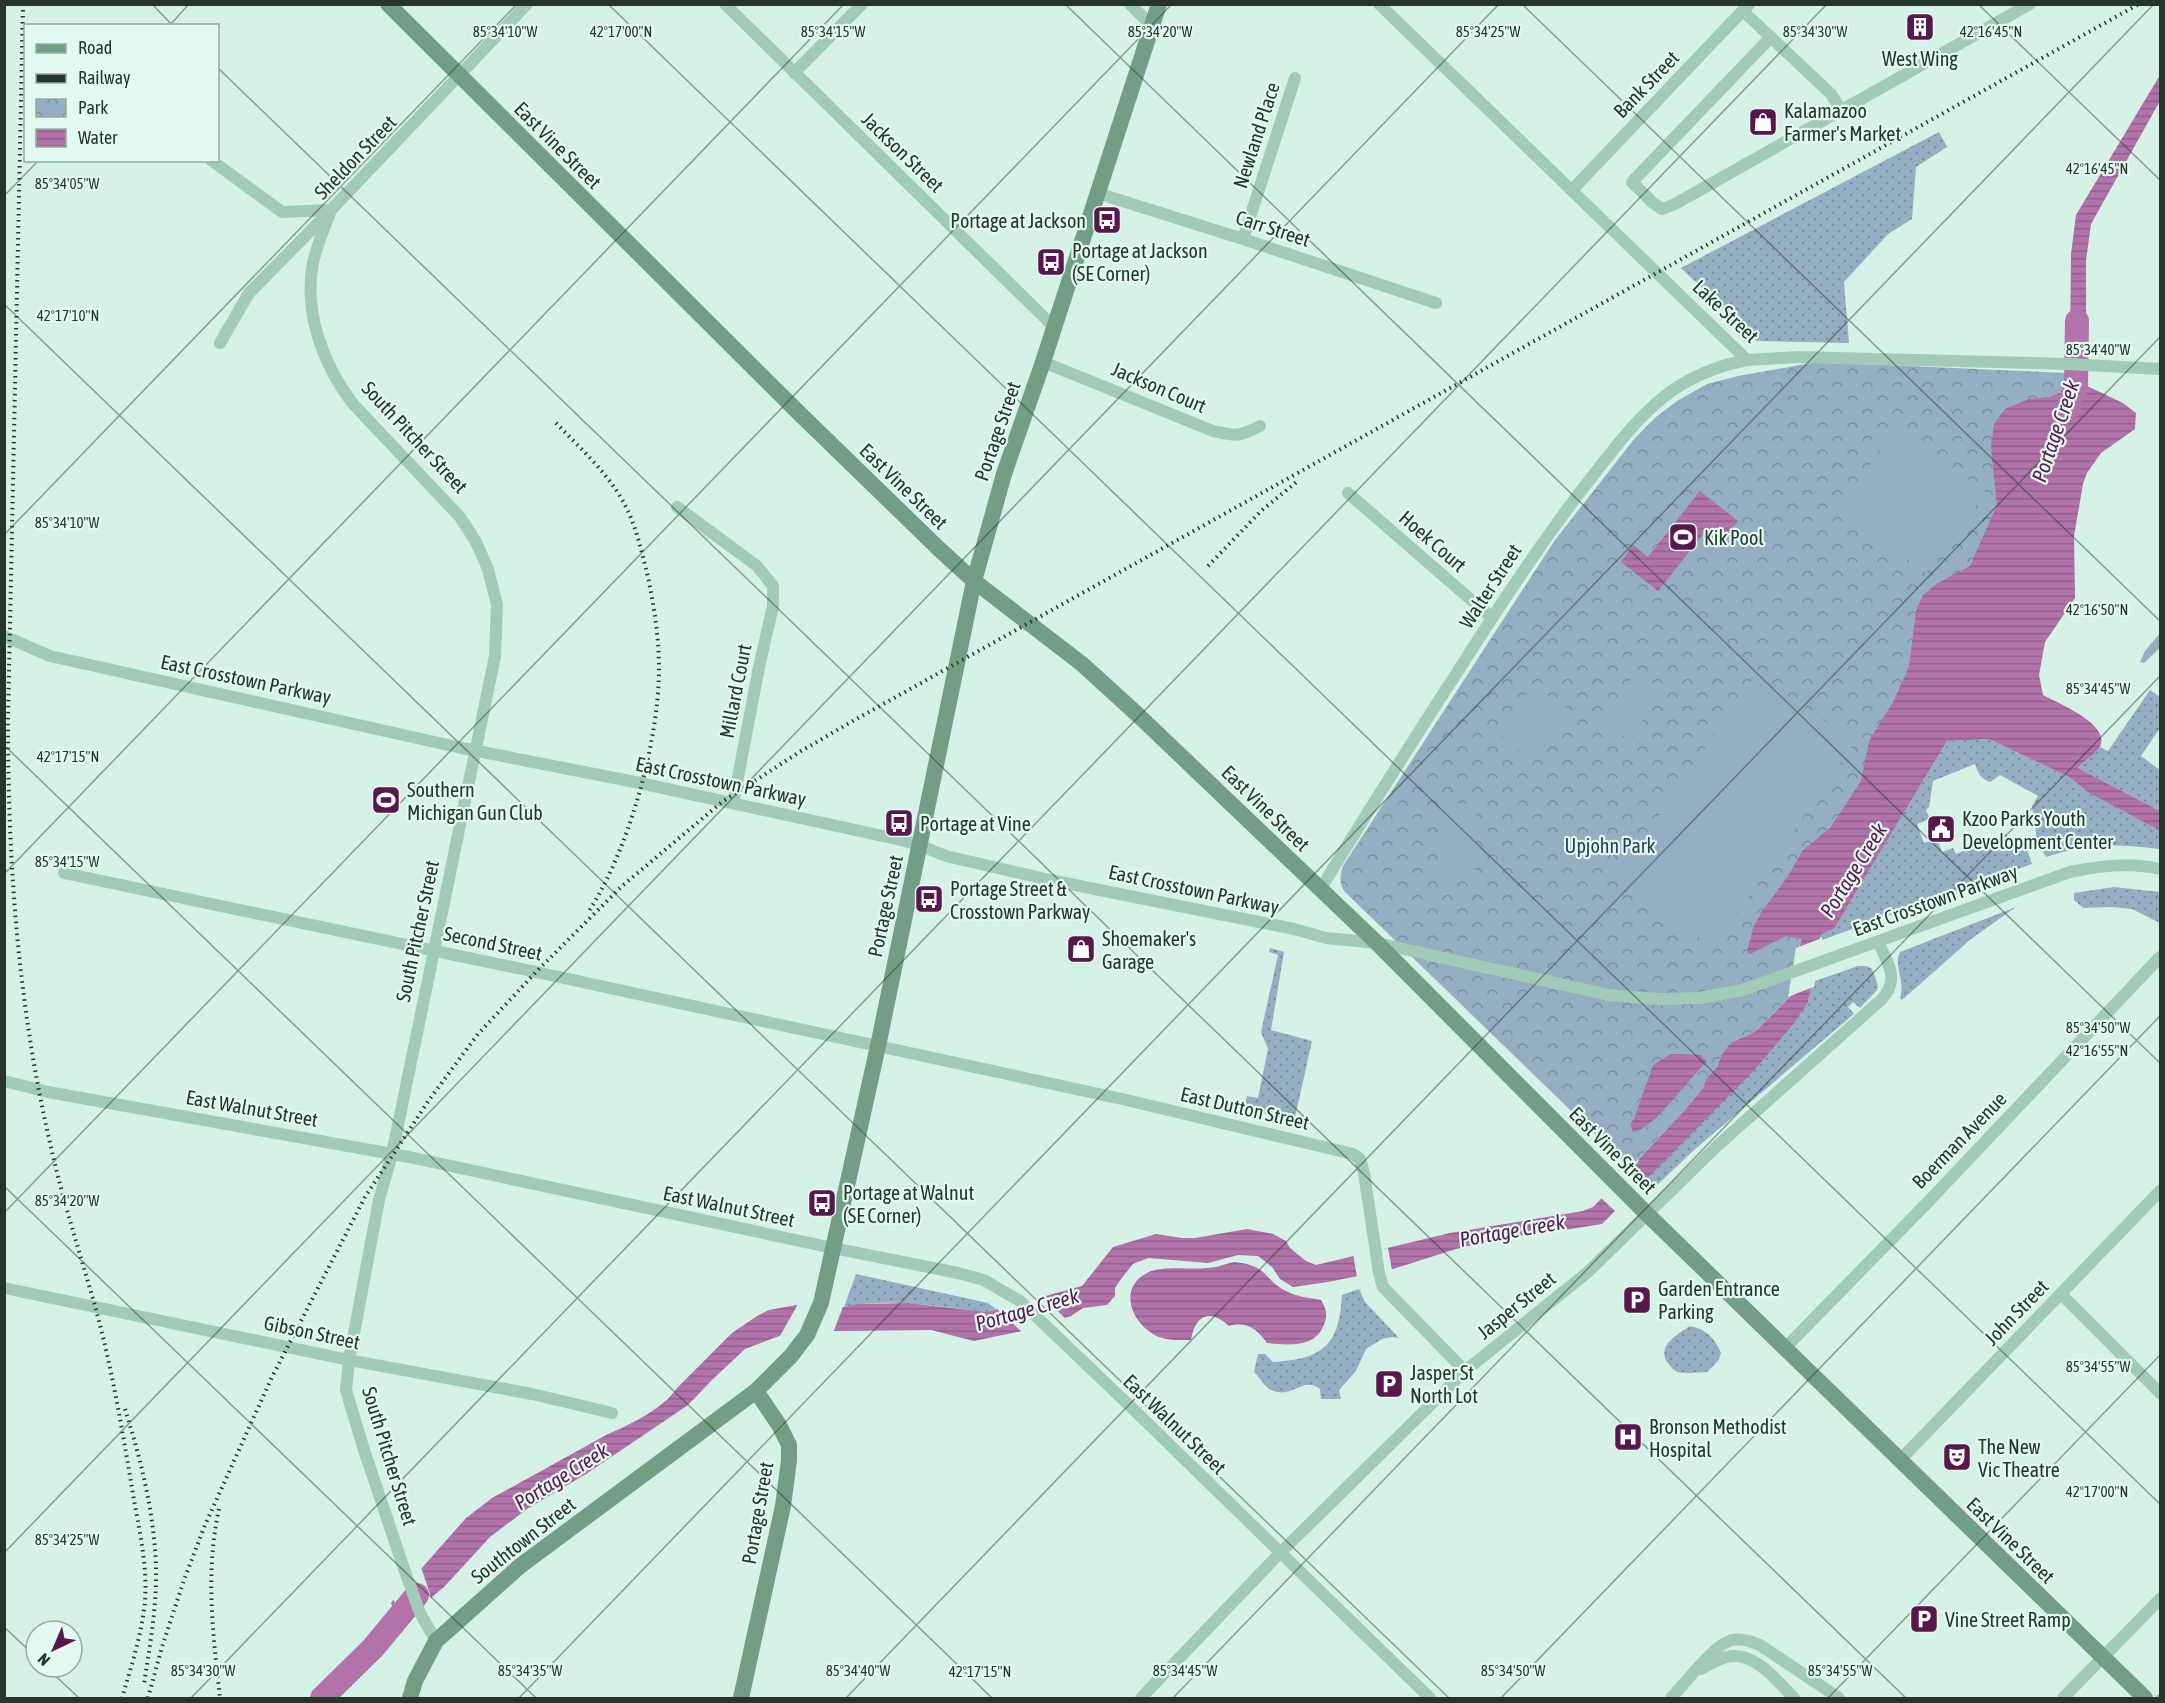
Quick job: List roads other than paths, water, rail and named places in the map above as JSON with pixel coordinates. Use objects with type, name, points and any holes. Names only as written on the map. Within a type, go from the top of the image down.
[{"type":"street","name":"East Vine Street","points":[[388,4],[800,414],[974,581],[1090,672],[1377,943],[1647,1214],[2145,1698]]},
{"type":"street","name":"Sheldon Street","points":[[220,343],[249,292],[331,210],[527,4]]},
{"type":"street","name":"Jackson Street","points":[[724,4],[1054,327]]},
{"type":"street","points":[[794,73],[862,4]]},
{"type":"street","points":[[1130,4],[1152,26]]},
{"type":"street","name":"Portage Street","points":[[741,1698],[783,1506],[789,1460],[789,1445],[779,1425],[756,1391],[791,1356],[807,1335],[821,1303],[878,1046],[974,581],[1004,474],[1043,362],[1159,4]]},
{"type":"street","name":"Lake Street","points":[[1379,4],[1747,360],[1798,357],[2068,364],[2160,369]]},
{"type":"street","points":[[1771,38],[1632,182],[1653,203],[1662,209],[1675,204],[2030,4]]},
{"type":"street","points":[[1746,8],[1771,38],[1831,94],[1841,110]]},
{"type":"street","name":"Bank Street","points":[[1572,190],[1746,8]]},
{"type":"street","name":"Newland Place","points":[[1243,238],[1295,78]]},
{"type":"street","points":[[214,162],[282,212],[331,210]]},
{"type":"street","name":"Carr Street","points":[[1097,193],[1243,238],[1436,303]]},
{"type":"street","name":"South Pitcher Street","points":[[331,210],[319,240],[313,265],[312,286],[316,330],[327,363],[338,385],[354,405],[460,517],[476,542],[488,569],[497,605],[495,653],[392,1154],[379,1200],[349,1360],[346,1390],[352,1414],[420,1613],[436,1641]]},
{"type":"street","name":"Walter Street","points":[[1320,890],[1407,749],[1492,618],[1563,514],[1623,437],[1647,411],[1680,384],[1713,369],[1747,360]]},
{"type":"street","name":"Jackson Court","points":[[1043,362],[1213,431],[1229,435],[1243,435],[1260,426]]},
{"type":"street","name":"Hoek Court","points":[[1348,493],[1492,618]]},
{"type":"street","name":"Millard Court","points":[[677,507],[758,566],[772,586],[773,606],[733,803]]},
{"type":"street","name":"East Crosstown Parkway","points":[[4,636],[50,656],[476,751],[733,803],[919,845],[946,856],[1294,929],[1326,938],[1377,943],[1547,982],[1632,998],[1700,998],[1722,995],[1792,974],[2070,872],[2120,865],[2160,869]]},
{"type":"street","name":"Second Street","points":[[64,873],[878,1046]]},
{"type":"street","name":"Jasper Street","points":[[1141,1698],[1280,1553],[1465,1371],[1588,1272],[1717,1146],[1890,991],[1893,982],[1891,973],[1878,942]]},
{"type":"street","name":"Boerman Avenue","points":[[1785,1348],[1928,1202],[2160,957]]},
{"type":"street","name":"East Dutton Street","points":[[878,1046],[1133,1102],[1353,1154],[1360,1159],[1364,1173],[1375,1250],[1383,1287],[1465,1371]]},
{"type":"street","name":"East Walnut Street","points":[[4,1081],[40,1090],[392,1154],[958,1273],[998,1286],[1020,1301],[1430,1698]]},
{"type":"street","name":"John Street","points":[[1899,1461],[2160,1191]]},
{"type":"street","name":"Gibson Street","points":[[4,1287],[349,1360],[532,1394],[612,1413]]},
{"type":"street","points":[[2061,1294],[2160,1393]]},
{"type":"street","name":"Southtown Street","points":[[436,1641],[520,1566],[756,1391]]},
{"type":"street","points":[[2063,1698],[2160,1599]]},
{"type":"street","points":[[1671,1698],[1709,1655],[1732,1640],[1746,1640],[1760,1645],[1839,1698]]},
{"type":"street","points":[[410,1698],[415,1681],[436,1641]]},
{"type":"street","points":[[1697,1670],[1728,1657],[1746,1658],[1764,1670],[1794,1698]]},
{"type":"water","points":[[2160,75],[2160,101],[2091,224],[2086,261],[2086,352],[2070,352],[2071,254],[2076,215]]},
{"type":"water","points":[[2069,379],[2086,379],[2085,385],[2123,403],[2136,413],[2135,429],[2101,453],[2087,473],[2083,484],[2074,536],[2075,598],[2045,642],[2039,675],[2043,695],[2082,716],[2099,732],[2102,740],[2099,748],[2078,768],[2160,811],[2160,831],[2089,793],[2069,777],[1989,739],[1947,741],[1834,929],[1820,937],[1808,1002],[1795,1022],[1752,1073],[1602,1224],[1533,1235],[1511,1236],[1456,1249],[1393,1269],[1293,1287],[1280,1279],[1272,1267],[1258,1256],[1238,1255],[1208,1263],[1148,1258],[1133,1264],[1115,1288],[1115,1296],[1107,1305],[1083,1308],[1071,1316],[1022,1331],[974,1341],[931,1330],[835,1331],[779,1336],[745,1349],[688,1405],[586,1474],[527,1509],[490,1537],[401,1633],[391,1603],[466,1518],[492,1498],[655,1409],[732,1333],[769,1310],[796,1305],[844,1307],[858,1304],[908,1303],[987,1312],[1082,1286],[1113,1247],[1156,1234],[1195,1238],[1247,1229],[1273,1234],[1286,1241],[1290,1248],[1306,1261],[1316,1265],[1450,1233],[1583,1211],[1593,1207],[1684,1111],[1703,1088],[1706,1079],[1717,1067],[1721,1056],[1731,1043],[1756,1031],[1791,996],[1801,939],[1786,936],[1750,954],[1747,952],[1753,928],[1803,850],[1830,828],[1861,781],[1869,741],[1893,702],[1909,667],[1916,611],[1923,595],[1938,583],[1970,566],[1997,505],[1991,447],[1994,424],[2005,409],[2029,399],[2049,397],[2067,390],[2071,383]]},
{"type":"water","name":"Kik Pool","points":[[1700,491],[1738,521],[1720,543],[1705,532],[1658,591],[1621,562],[1633,545],[1648,557]]},
{"type":"water","points":[[1671,1054],[1701,1055],[1707,1062],[1661,1113],[1642,1129],[1633,1132],[1630,1124],[1634,1119],[1653,1065]]},
{"type":"water","points":[[1234,1262],[1254,1266],[1292,1294],[1321,1300],[1326,1316],[1319,1334],[1299,1344],[1267,1343],[1251,1327],[1229,1326],[1222,1320],[1210,1316],[1204,1317],[1196,1325],[1191,1340],[1171,1340],[1150,1332],[1136,1316],[1130,1297],[1132,1288],[1147,1273],[1168,1268],[1210,1268]]},
{"type":"waterway","name":"Portage Creek","points":[[2067,411],[2076,385],[2077,321]]},
{"type":"waterway","name":"Portage Creek","points":[[322,1698],[373,1648],[417,1595]]},
{"type":"railway","points":[[23,4],[8,720],[13,881],[23,988],[40,1094],[61,1187],[106,1350],[143,1556],[146,1586],[144,1613],[122,1698]]},
{"type":"railway","points":[[148,1698],[184,1580],[205,1525],[272,1377],[365,1197],[429,1100],[478,1034],[621,887],[722,802],[801,751],[2139,4]]},
{"type":"railway","points":[[556,423],[612,484],[630,515],[648,577],[658,645],[658,697],[654,728],[639,794],[617,857],[589,911]]},
{"type":"railway","points":[[1208,566],[1261,511],[1299,480]]},
{"type":"railway","points":[[125,1409],[146,1486],[155,1546],[153,1625],[144,1684]]},
{"type":"railway","points":[[219,1509],[211,1580],[220,1698]]},
{"type":"place","name":"West Wing","points":[[1920,27]]},
{"type":"place","name":"Kalamazoo Farmer's Market","points":[[1763,122]]},
{"type":"place","name":"Portage at Jackson","points":[[1107,220]]},
{"type":"place","name":"Portage at Jackson (SE Corner)","points":[[1051,262]]},
{"type":"place","name":"Kik Pool","points":[[1683,537]]},
{"type":"place","name":"Southern Michigan Gun Club","points":[[386,800]]},
{"type":"place","name":"Portage at Vine","points":[[899,823]]},
{"type":"place","name":"Kzoo Parks Youth Development Center","points":[[1941,829]]},
{"type":"place","name":"Portage Street & Crosstown Parkway","points":[[929,899]]},
{"type":"place","name":"Shoemaker's Garage","points":[[1081,949]]},
{"type":"place","name":"Portage at Walnut (SE Corner)","points":[[822,1203]]},
{"type":"place","name":"Garden Entrance Parking","points":[[1637,1300]]},
{"type":"place","name":"Jasper St North Lot","points":[[1389,1384]]},
{"type":"place","name":"Bronson Methodist Hospital","points":[[1628,1437]]},
{"type":"place","name":"The New Vic Theatre","points":[[1957,1457]]},
{"type":"place","name":"Vine Street Ramp","points":[[1924,1619]]},
{"type":"park label","name":"Upjohn Park","points":[[1610,845]]}]
